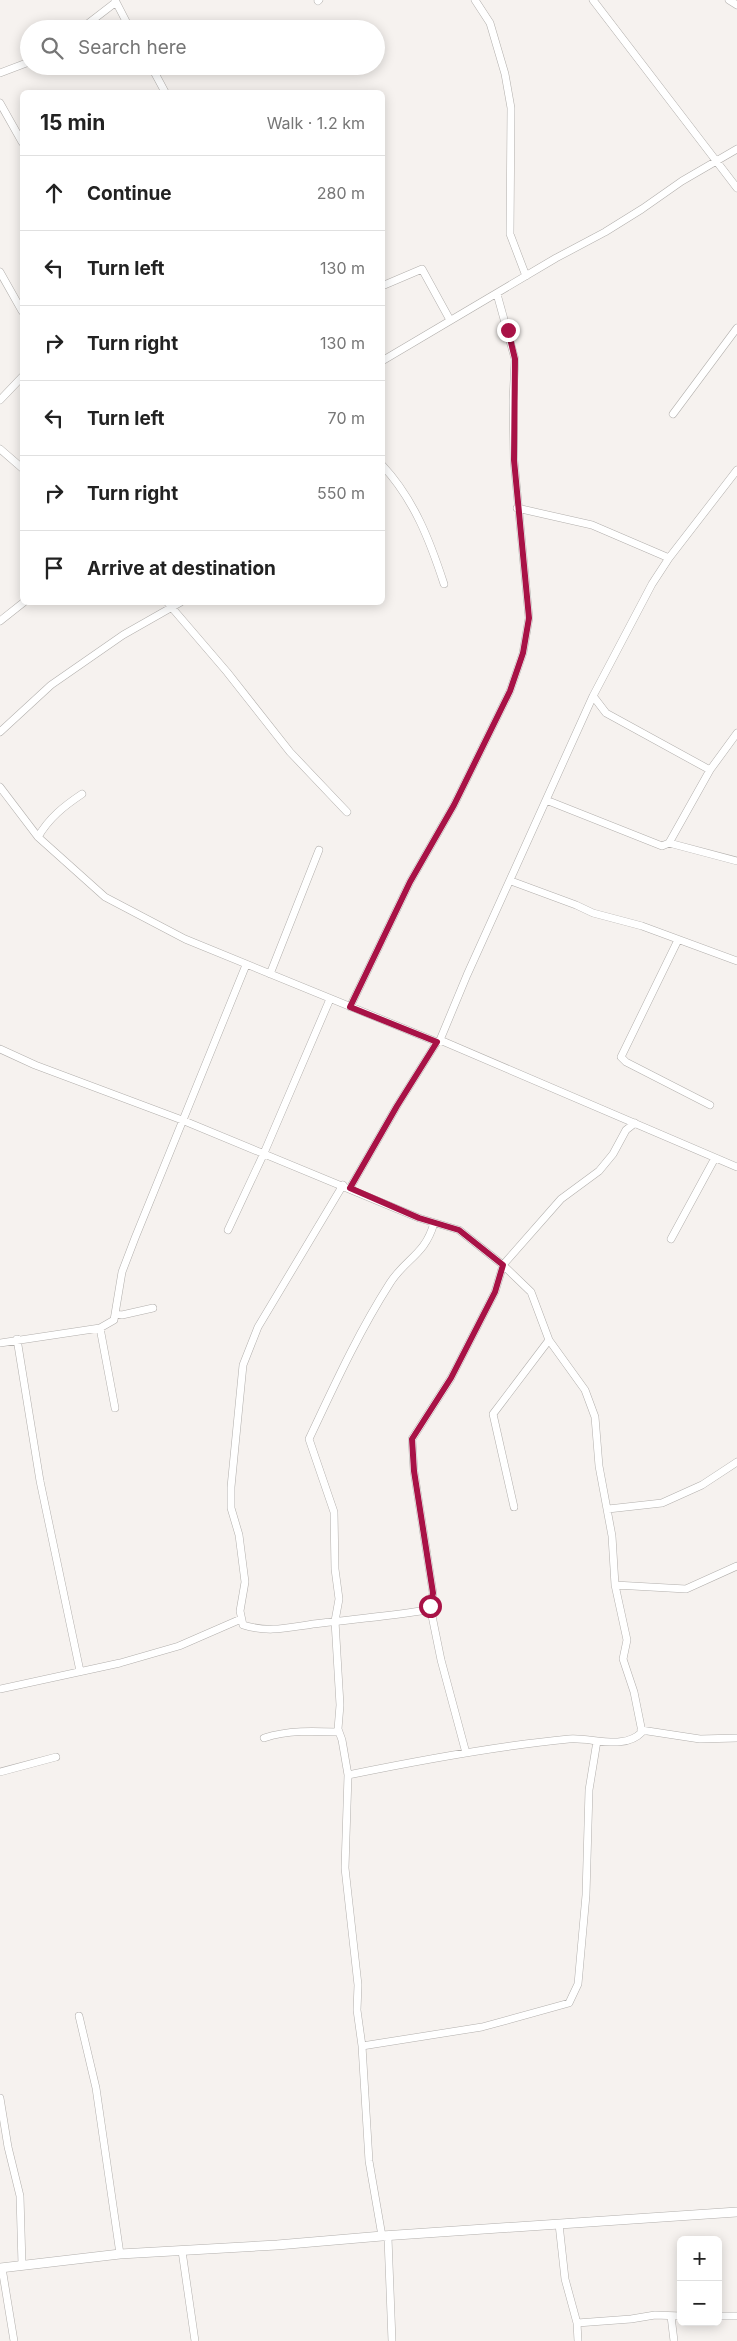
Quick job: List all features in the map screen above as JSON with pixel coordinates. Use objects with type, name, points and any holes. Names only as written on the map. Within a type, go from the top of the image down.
[{"type":"street","points":[[475,0],[490,23],[511,108],[510,234],[526,276]]},
{"type":"street","points":[[593,0],[737,188]]},
{"type":"street","points":[[729,0],[737,6]]},
{"type":"street","points":[[92,20],[115,1],[125,20]]},
{"type":"street","points":[[0,73],[20,65]]},
{"type":"street","points":[[156,75],[164,90]]},
{"type":"street","points":[[0,103],[20,138]]},
{"type":"street","points":[[385,359],[627,218],[715,161],[737,150]]},
{"type":"street","points":[[385,285],[422,269],[450,320]]},
{"type":"street","points":[[0,272],[20,307]]},
{"type":"street","points":[[350,1007],[410,882],[454,805],[510,691],[523,653],[529,618],[517,508],[514,460],[515,359],[497,294]]},
{"type":"street","points":[[673,414],[737,328]]},
{"type":"street","points":[[0,400],[20,379]]},
{"type":"street","points":[[0,449],[20,466]]},
{"type":"street","points":[[385,469],[404,493],[427,534],[444,584]]},
{"type":"street","points":[[430,1606],[421,1611],[335,1621],[272,1631],[243,1625],[241,1619],[245,1582],[238,1535],[231,1508],[231,1487],[243,1365],[258,1327],[439,1041],[593,696],[652,584],[669,558],[737,470]]},
{"type":"street","points":[[517,508],[592,525],[669,558]]},
{"type":"street","points":[[0,621],[20,605]]},
{"type":"street","points":[[0,732],[51,685],[122,635],[170,605],[227,672],[290,752],[347,812]]},
{"type":"street","points":[[593,696],[606,713],[710,770]]},
{"type":"street","points":[[669,844],[710,770],[736,735]]},
{"type":"street","points":[[0,787],[38,837],[105,897],[184,940],[439,1041],[737,1167]]},
{"type":"street","points":[[38,837],[44,826],[60,809],[82,794]]},
{"type":"street","points":[[546,800],[662,846],[669,844],[737,861]]},
{"type":"street","points":[[270,974],[319,850]]},
{"type":"street","points":[[512,881],[593,913],[642,926],[737,961]]},
{"type":"street","points":[[678,940],[621,1057],[626,1062],[710,1105]]},
{"type":"street","points":[[0,1343],[16,1339],[100,1328],[109,1324],[115,1314],[122,1272],[246,965]]},
{"type":"street","points":[[228,1230],[264,1153],[330,999]]},
{"type":"street","points":[[0,1049],[35,1065],[182,1120],[434,1223],[459,1230],[503,1265],[532,1292],[549,1340],[592,1403],[595,1416],[599,1466],[608,1509],[615,1585],[627,1640],[623,1660],[634,1692],[642,1732]]},
{"type":"street","points":[[466,1752],[441,1660],[430,1606],[433,1593],[414,1471],[412,1439],[456,1370],[495,1292],[503,1265],[560,1199],[599,1171],[613,1154],[626,1130],[635,1123]]},
{"type":"street","points":[[671,1239],[715,1158]]},
{"type":"street","points":[[382,2236],[369,2162],[362,2046],[358,2025],[358,1985],[345,1868],[348,1775],[342,1740],[338,1732],[340,1705],[335,1621],[339,1599],[335,1569],[334,1512],[309,1439],[354,1345],[374,1310],[391,1282],[426,1245],[434,1223]]},
{"type":"street","points":[[115,1314],[122,1315],[153,1308]]},
{"type":"street","points":[[100,1328],[115,1408]]},
{"type":"street","points":[[16,1339],[40,1481],[80,1672]]},
{"type":"street","points":[[16,1339],[34,1473]]},
{"type":"street","points":[[514,1507],[493,1414],[549,1340]]},
{"type":"street","points":[[608,1509],[662,1503],[702,1484],[737,1462]]},
{"type":"street","points":[[615,1585],[686,1588],[737,1566]]},
{"type":"street","points":[[0,1689],[120,1663],[179,1646],[241,1619]]},
{"type":"street","points":[[348,1775],[441,1756],[572,1738],[596,1741],[626,1741],[637,1737],[642,1730],[700,1739],[737,1738]]},
{"type":"street","points":[[264,1738],[279,1733],[338,1732]]},
{"type":"street","points":[[362,2046],[482,2027],[569,2002],[578,1984],[586,1895],[590,1790],[596,1741]]},
{"type":"street","points":[[0,1772],[56,1757]]},
{"type":"street","points":[[79,2016],[96,2088],[120,2254]]},
{"type":"street","points":[[0,2098],[8,2147],[20,2196],[22,2265]]},
{"type":"street","points":[[14,2341],[1,2268],[120,2254],[737,2212]]},
{"type":"street","points":[[559,2224],[565,2279],[577,2323],[578,2341]]},
{"type":"street","points":[[382,2236],[388,2238],[392,2341]]},
{"type":"street","points":[[182,2250],[195,2341]]},
{"type":"street","points":[[577,2323],[631,2319],[655,2314],[677,2316]]},
{"type":"street","points":[[671,2316],[674,2341]]},
{"type":"street","points":[[722,2316],[737,2316]]},
{"type":"route","points":[[430,1606],[433,1593],[414,1471],[412,1439],[451,1378],[479,1325],[495,1292],[503,1265],[459,1230],[419,1218],[350,1188],[397,1106],[437,1042],[350,1007],[410,882],[454,805],[510,691],[523,653],[529,618],[528,594],[519,527],[514,460],[513,401],[515,359],[508,330]]}]
